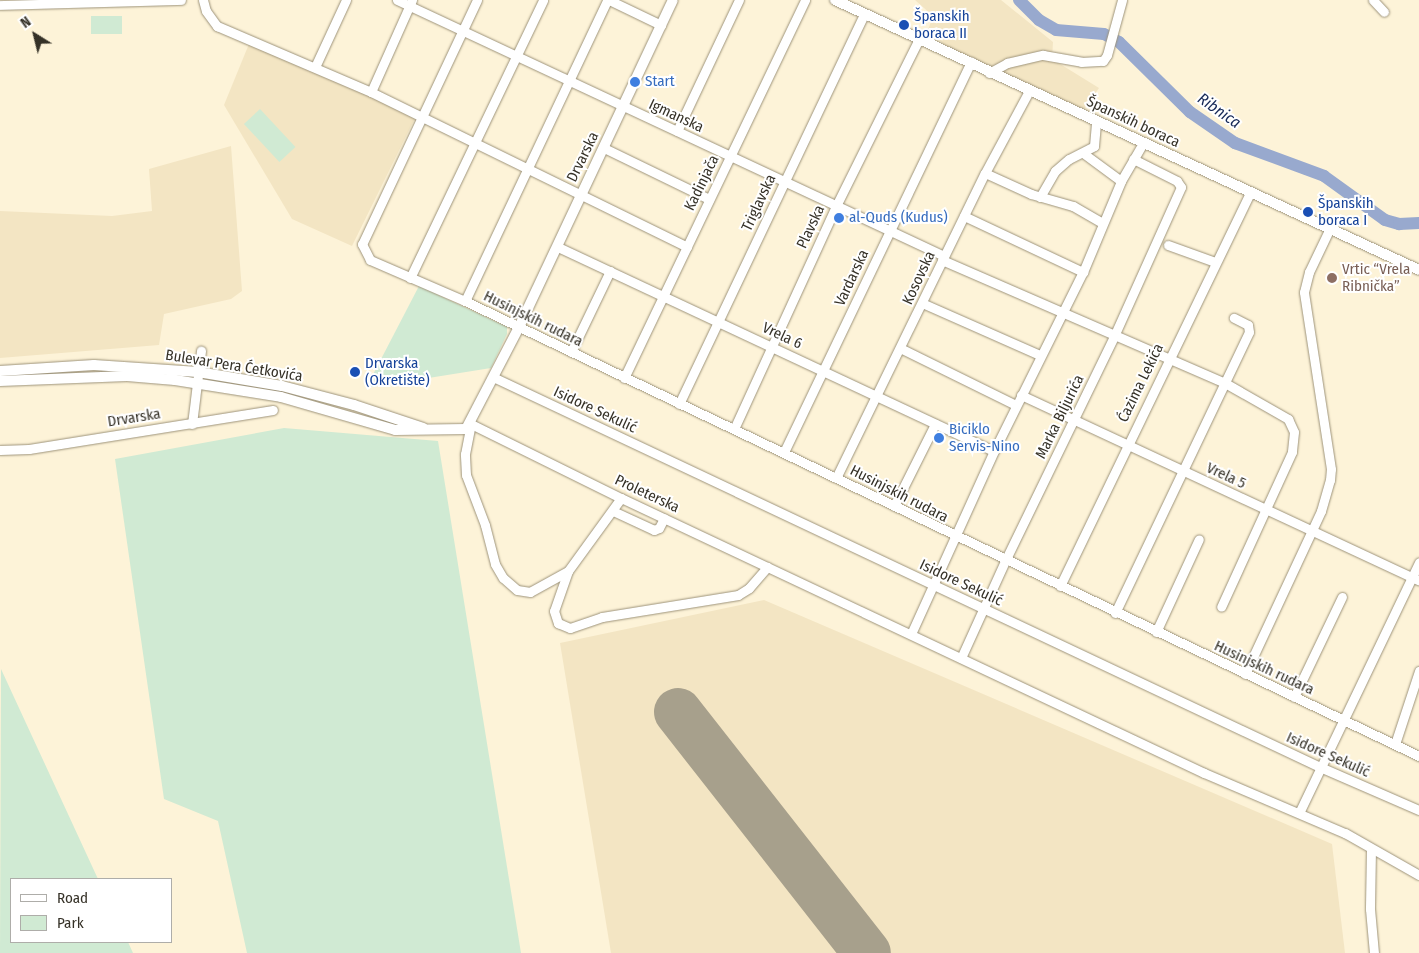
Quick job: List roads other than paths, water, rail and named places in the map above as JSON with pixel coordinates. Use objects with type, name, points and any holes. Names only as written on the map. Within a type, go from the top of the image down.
[{"type":"main road","name":"Drvarska","points":[[519,327],[673,0]]},
{"type":"main road","name":"Španskih boraca","points":[[835,0],[971,62],[989,73],[1419,270]]},
{"type":"main road","points":[[471,424],[519,327]]},
{"type":"main road","name":"Bulevar Pera Ćetkovića","points":[[0,371],[94,365],[300,391],[395,417],[428,430],[459,430],[471,424]]},
{"type":"main road","name":"Bulevar Pera Ćetkovića","points":[[0,381],[127,376],[198,377]]},
{"type":"street","points":[[0,6],[122,0],[179,0]]},
{"type":"street","points":[[203,0],[209,16],[217,26],[371,92],[687,247]]},
{"type":"street","points":[[315,67],[346,0]]},
{"type":"street","name":"Igmanska","points":[[397,0],[410,3],[463,31],[785,181],[943,258],[1224,383],[1286,418],[1294,432],[1294,444],[1266,510]]},
{"type":"street","points":[[421,118],[477,0]]},
{"type":"street","points":[[410,278],[476,144],[543,0]]},
{"type":"street","points":[[465,301],[608,0],[661,24]]},
{"type":"street","points":[[676,131],[739,0]]},
{"type":"street","name":"Kadinjača","points":[[624,378],[805,0]]},
{"type":"street","points":[[989,73],[1007,63],[1043,55],[1098,63],[1106,58],[1122,0]]},
{"type":"street","points":[[1373,0],[1384,12]]},
{"type":"street","points":[[371,92],[410,3]]},
{"type":"street","name":"Triglavska","points":[[679,404],[864,14]]},
{"type":"street","name":"Plavska","points":[[734,429],[836,206],[919,39]]},
{"type":"street","name":"Vardarska","points":[[784,452],[971,62]]},
{"type":"street","name":"Kosovska","points":[[836,478],[878,397],[985,173],[1029,91]]},
{"type":"street","name":"Husinjskih rudara","points":[[421,118],[362,244],[367,257],[410,278],[465,301],[624,378],[784,452],[954,537],[1419,756]]},
{"type":"street","points":[[1040,197],[1055,171],[1069,159],[1094,146],[1096,122]]},
{"type":"street","points":[[910,634],[994,451],[1040,355],[1083,272],[1121,181],[1143,143]]},
{"type":"street","points":[[604,148],[709,199]]},
{"type":"street","points":[[1083,153],[1121,181]]},
{"type":"street","name":"Marka Biljurića","points":[[961,658],[1005,561],[1075,421],[1181,187],[1177,182],[1133,158]]},
{"type":"street","points":[[985,173],[1040,197],[1073,206],[1102,223]]},
{"type":"street","name":"Ćazima Lekića","points":[[1060,586],[1126,445],[1250,193]]},
{"type":"street","points":[[964,216],[1083,272]]},
{"type":"street","points":[[1245,674],[1326,497],[1331,469],[1304,292],[1309,272],[1329,230]]},
{"type":"street","points":[[1168,245],[1215,262]]},
{"type":"street","name":"Vrela 6","points":[[558,246],[994,451]]},
{"type":"street","points":[[571,352],[610,271]]},
{"type":"street","points":[[922,303],[1040,355]]},
{"type":"street","points":[[1115,613],[1249,332],[1248,325],[1234,318]]},
{"type":"street","points":[[900,348],[1016,405]]},
{"type":"street","points":[[192,424],[201,350]]},
{"type":"street","name":"Isidore Sekulić","points":[[493,377],[1320,767],[1419,810]]},
{"type":"street","name":"Vrela 5","points":[[1021,395],[1415,579]]},
{"type":"street","name":"Drvarska","points":[[0,450],[29,449],[273,410]]},
{"type":"street","points":[[471,424],[465,454],[466,475],[503,578],[526,593],[568,571]]},
{"type":"street","name":"Proleterska","points":[[471,424],[620,498],[1204,773],[1345,833],[1419,875]]},
{"type":"street","points":[[894,506],[936,424]]},
{"type":"street","points":[[620,498],[612,512],[568,571],[554,611],[558,623],[570,628],[602,617],[738,595],[749,588],[767,567]]},
{"type":"street","points":[[1221,607],[1266,510]]},
{"type":"street","points":[[612,512],[654,530],[659,528],[664,518]]},
{"type":"street","points":[[1156,632],[1199,539]]},
{"type":"street","points":[[1299,813],[1342,720],[1415,579],[1419,562]]},
{"type":"street","points":[[1294,697],[1342,596]]},
{"type":"street","points":[[1395,744],[1419,671]]},
{"type":"street","points":[[1371,849],[1370,909],[1374,953]]},
{"type":"waterway","name":"Ribnica","points":[[1019,0],[1039,20],[1056,30],[1104,34],[1119,42],[1190,112],[1235,143],[1324,176],[1385,220],[1399,224],[1419,223]]},
{"type":"place","name":"Španskih boraca II","points":[[904,25]]},
{"type":"place","name":"Start","points":[[635,82]]},
{"type":"place","name":"Španskih boraca I","points":[[1308,212]]},
{"type":"place","name":"al-Quds (Kudus)","points":[[839,218]]},
{"type":"place","name":"Vrtic “Vrela Ribnička”","points":[[1332,278]]},
{"type":"place","name":"Drvarska (Okretište)","points":[[355,372]]},
{"type":"place","name":"Biciklo Servis-Nino","points":[[939,438]]}]
